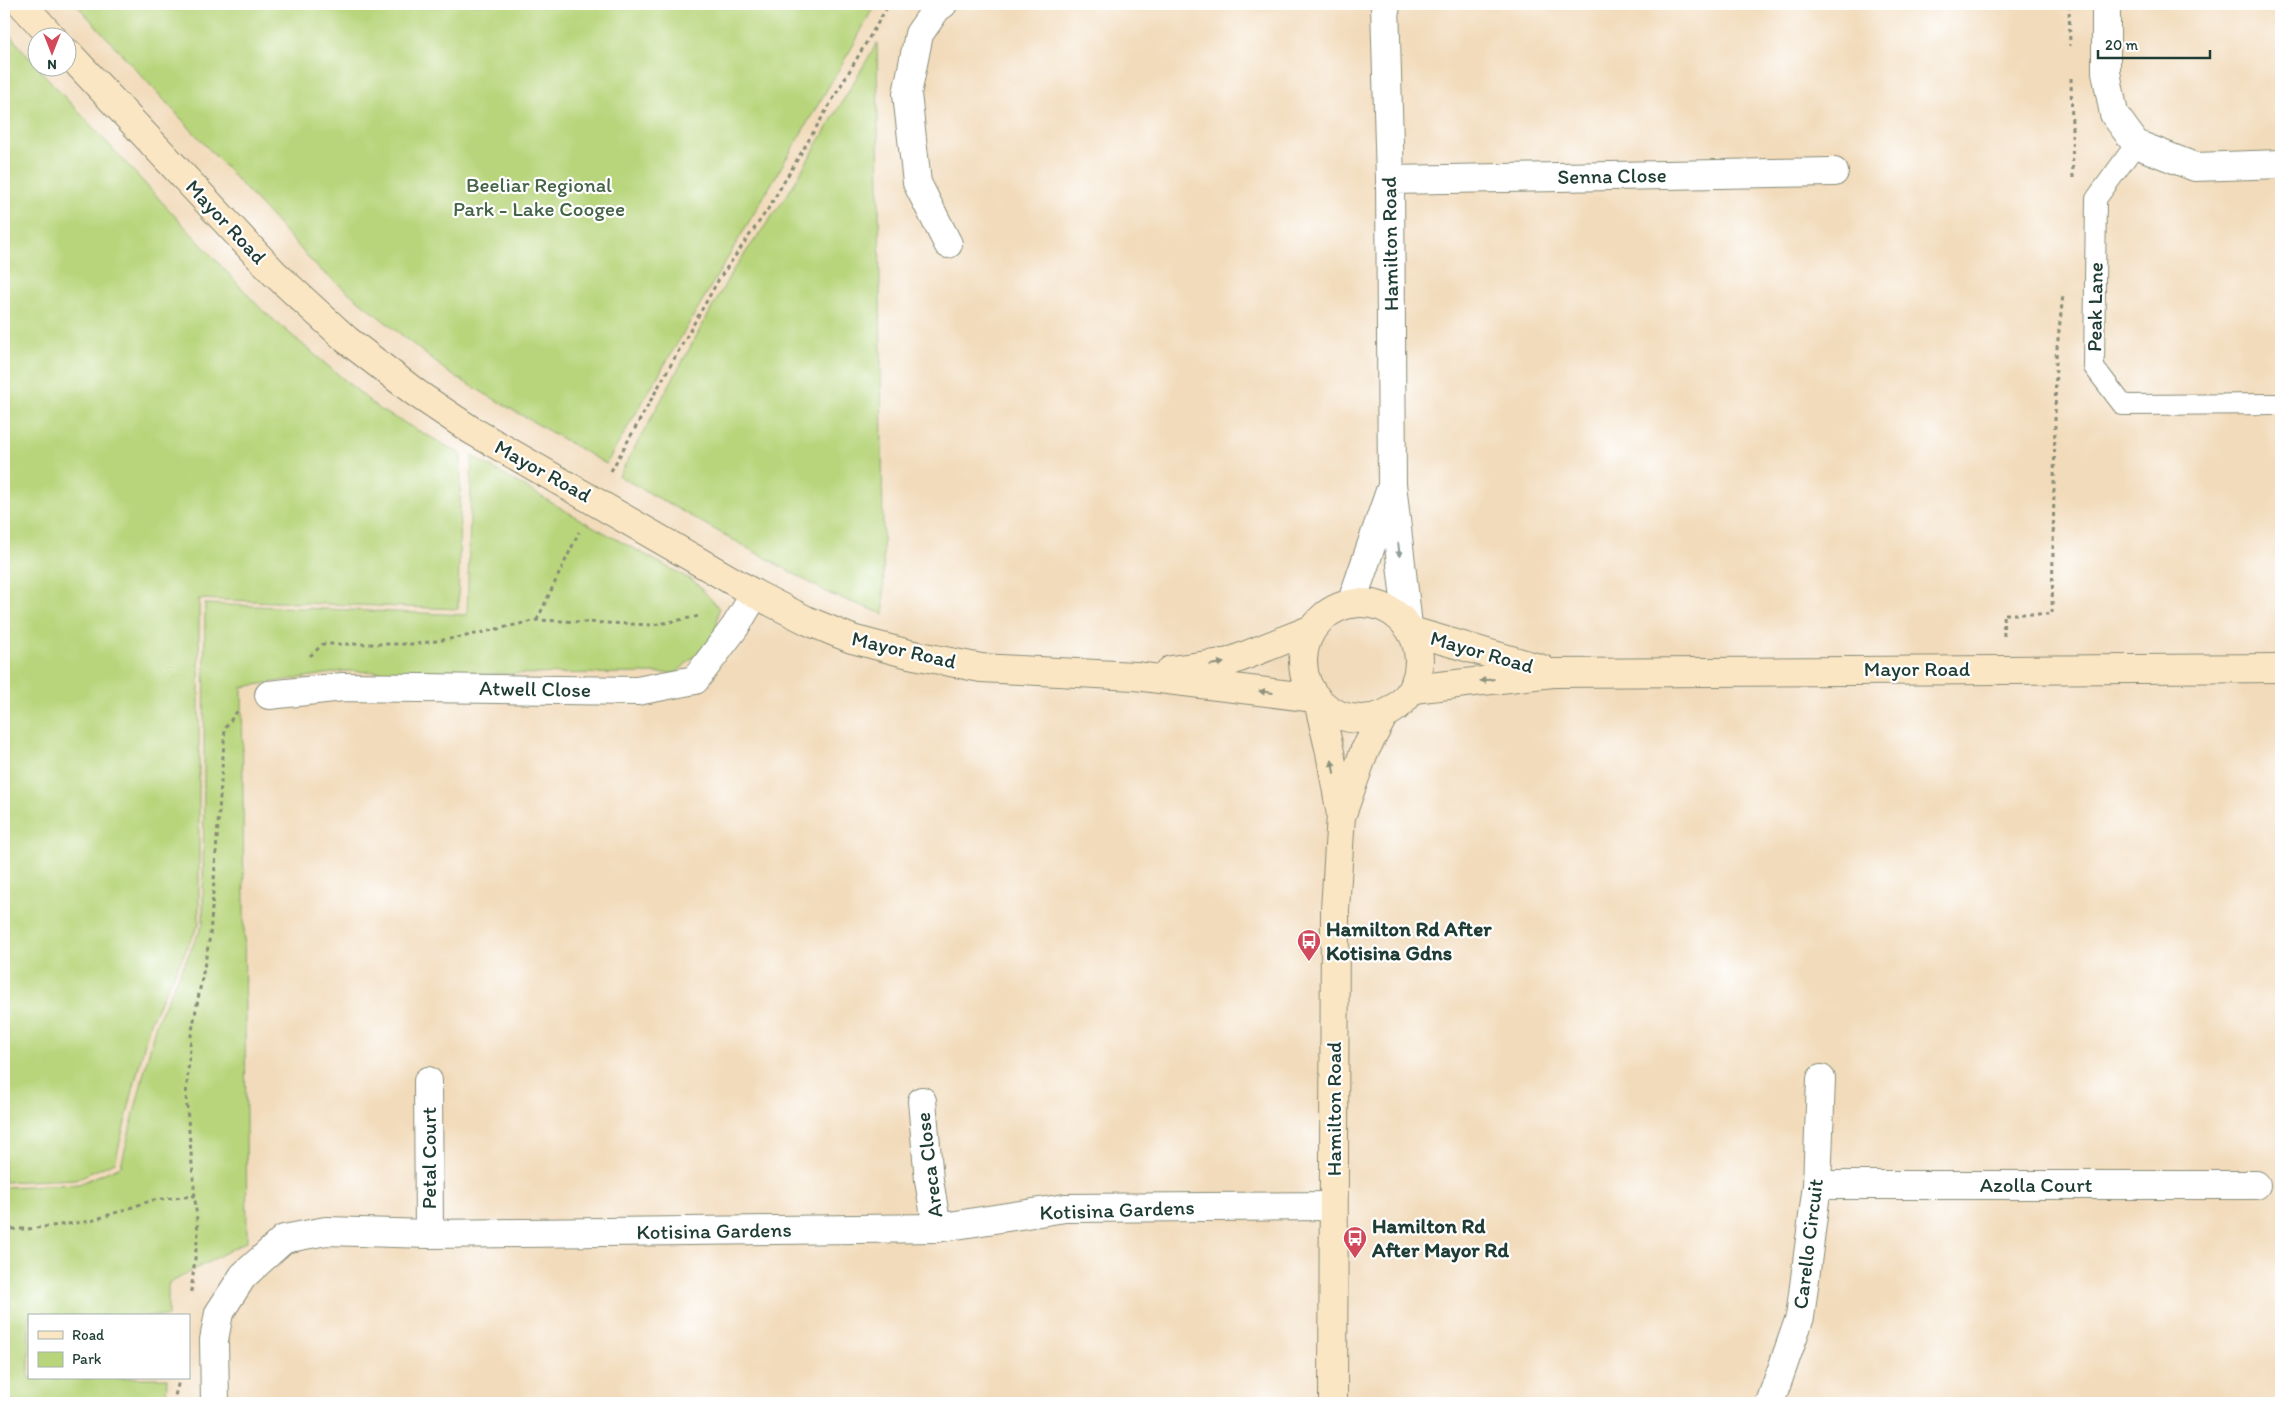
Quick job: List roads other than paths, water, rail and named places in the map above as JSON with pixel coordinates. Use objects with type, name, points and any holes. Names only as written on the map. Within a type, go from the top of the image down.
[{"type":"main road","points":[[22,4],[44,28]]},
{"type":"main road","name":"Mayor Road","points":[[78,64],[274,273],[348,340],[416,393],[471,430],[755,594],[808,621],[852,639],[909,654],[981,668],[1134,676],[1316,700]]},
{"type":"main road","points":[[1367,603],[1383,607],[1396,615],[1410,629],[1419,650],[1419,671],[1412,690],[1400,704],[1384,715],[1366,720],[1348,718],[1332,712],[1316,700],[1306,681],[1302,664],[1304,646],[1312,629],[1322,617],[1336,609],[1351,604],[1367,603]]},
{"type":"main road","name":"Mayor Road","points":[[1134,676],[1229,662],[1312,629]]},
{"type":"main road","name":"Mayor Road","points":[[1410,629],[1553,672]]},
{"type":"main road","name":"Mayor Road","points":[[1412,690],[1553,672],[2281,668]]},
{"type":"main road","name":"Hamilton Road","points":[[1316,700],[1330,752],[1341,816],[1335,910],[1333,1403]]},
{"type":"main road","name":"Hamilton Road","points":[[1341,816],[1364,752],[1384,715]]},
{"type":"street","points":[[943,4],[936,8],[919,34],[907,94],[917,184],[948,244]]},
{"type":"street","name":"Hamilton Road","points":[[1385,4],[1390,180],[1392,484],[1410,629]]},
{"type":"street","points":[[2106,4],[2106,72],[2114,114],[2136,144],[2195,166],[2281,164]]},
{"type":"street","name":"Senna Close","points":[[1390,180],[1834,172]]},
{"type":"street","name":"Hamilton Road","points":[[1351,604],[1392,484]]},
{"type":"street","name":"Atwell Close","points":[[269,695],[343,687],[637,691],[695,680],[735,627],[755,594]]},
{"type":"street","name":"Carello Circuit","points":[[1770,1403],[1800,1317],[1817,1186],[1821,1080]]},
{"type":"street","name":"Petal Court","points":[[428,1081],[429,1234]]},
{"type":"street","name":"Areca Close","points":[[922,1101],[929,1180],[936,1228]]},
{"type":"street","name":"Azolla Court","points":[[1817,1186],[2256,1185]]},
{"type":"street","name":"Kotisina Gardens","points":[[215,1403],[214,1340],[219,1313],[243,1276],[284,1239],[326,1231],[429,1234],[936,1228],[1065,1208],[1333,1206]]},
{"type":"lane","name":"Peak Lane","points":[[2136,144],[2096,199],[2094,366],[2123,405],[2281,404]]},
{"type":"place","name":"Hamilton Rd After Kotisina Gdns","points":[[1309,962]]},
{"type":"place","name":"Hamilton Rd After Mayor Rd","points":[[1355,1259]]},
{"type":"park label","name":"Beeliar Regional Park - Lake Coogee","points":[[539,197]]}]
